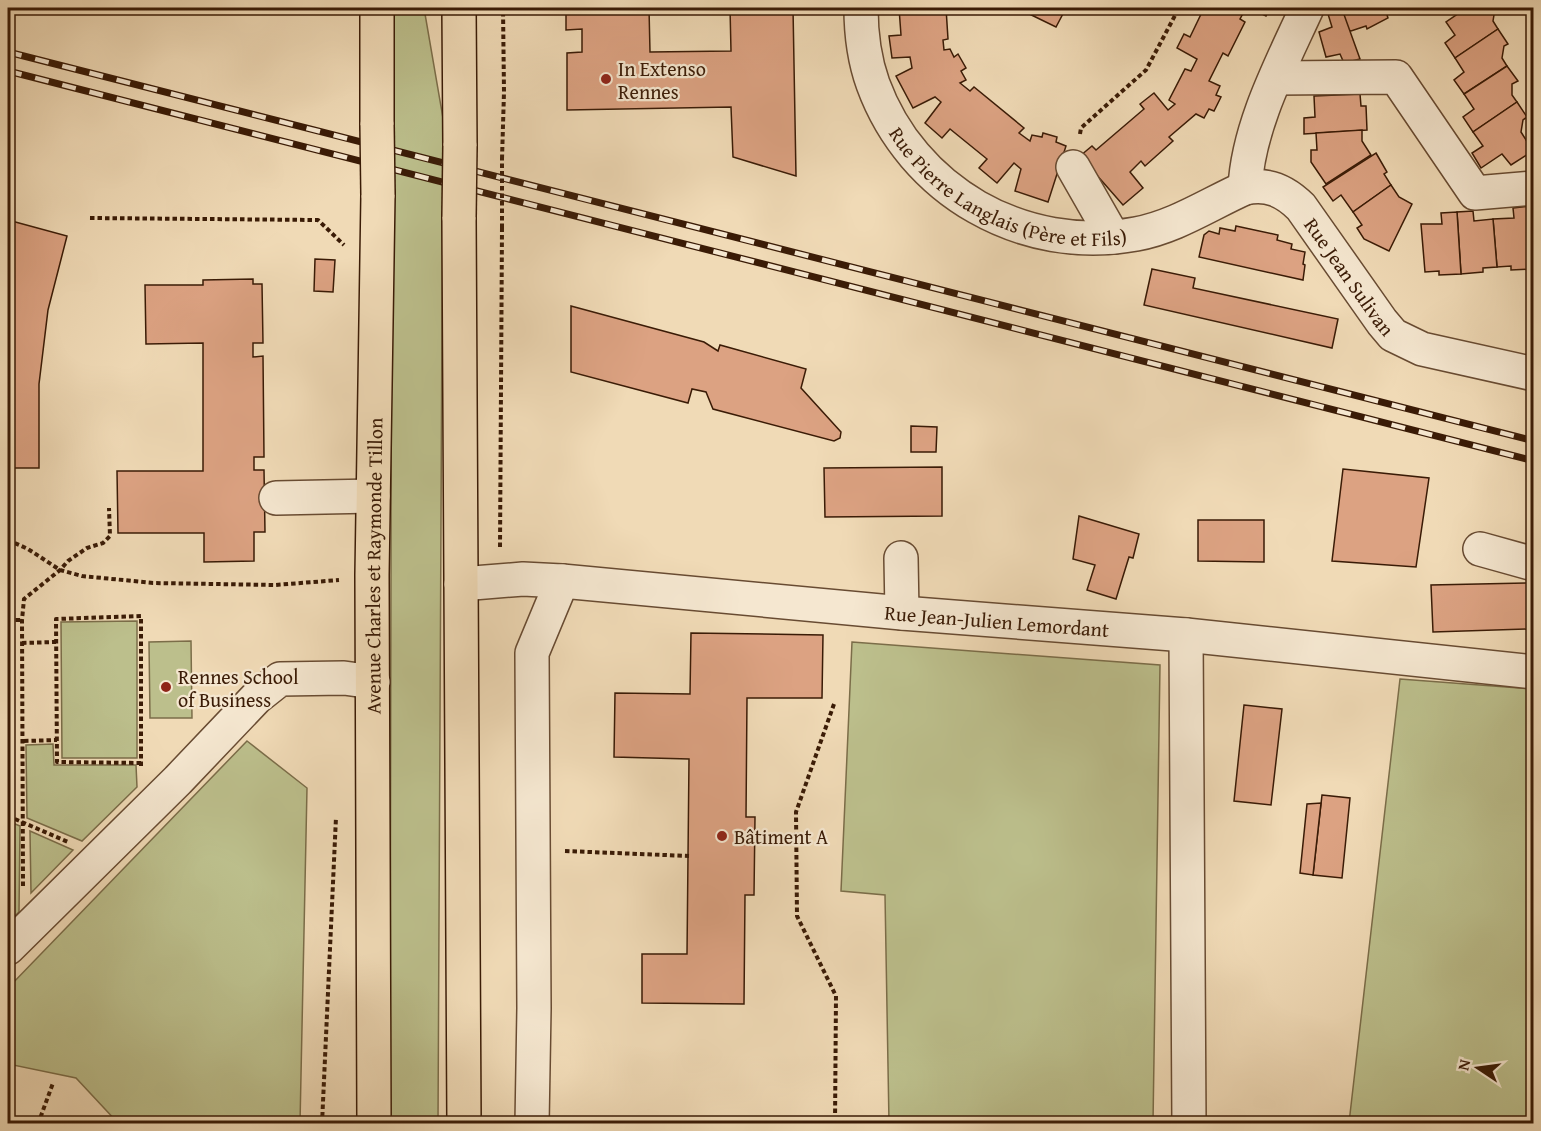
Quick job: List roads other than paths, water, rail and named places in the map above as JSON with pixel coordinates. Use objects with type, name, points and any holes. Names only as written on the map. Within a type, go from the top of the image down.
[{"type":"main road","name":"Avenue Charles et Raymonde Tillon","points":[[374,1124],[372,575],[378,195],[377,8]]},
{"type":"main road","points":[[459,8],[464,1124]]},
{"type":"street","name":"Rue Pierre Langlais (Père et Fils)","points":[[861,8],[861,31],[866,58],[876,91],[897,132],[940,182],[964,200],[991,215],[1048,235],[1113,237],[1137,234],[1168,225],[1245,188]]},
{"type":"street","points":[[1245,188],[1251,144],[1276,78],[1307,8]]},
{"type":"street","points":[[1276,78],[1396,77],[1474,193],[1533,188]]},
{"type":"street","points":[[1073,167],[1113,237]]},
{"type":"street","name":"Rue Jean Sulivan","points":[[1245,188],[1258,186],[1273,188],[1288,195],[1301,207],[1382,322],[1394,335],[1408,344],[1430,352],[1533,374]]},
{"type":"street","points":[[276,498],[374,496]]},
{"type":"street","points":[[1480,549],[1533,564]]},
{"type":"street","points":[[890,612],[901,558]]},
{"type":"street","name":"Rue Jean-Julien Lemordant","points":[[461,584],[522,579],[562,581],[890,612],[1186,635],[1533,672]]},
{"type":"street","points":[[532,1124],[534,1008],[532,652],[562,581]]},
{"type":"street","points":[[1186,635],[1189,1124]]},
{"type":"street","points":[[15,940],[143,816],[256,698],[280,679],[344,678],[373,682]]},
{"type":"railway","points":[[8,52],[1534,441]]},
{"type":"railway","points":[[8,71],[1534,461]]},
{"type":"place","name":"In Extenso Rennes","points":[[606,79]]},
{"type":"place","name":"Rennes School of Business","points":[[166,687]]},
{"type":"place","name":"Bâtiment A","points":[[722,836]]}]
